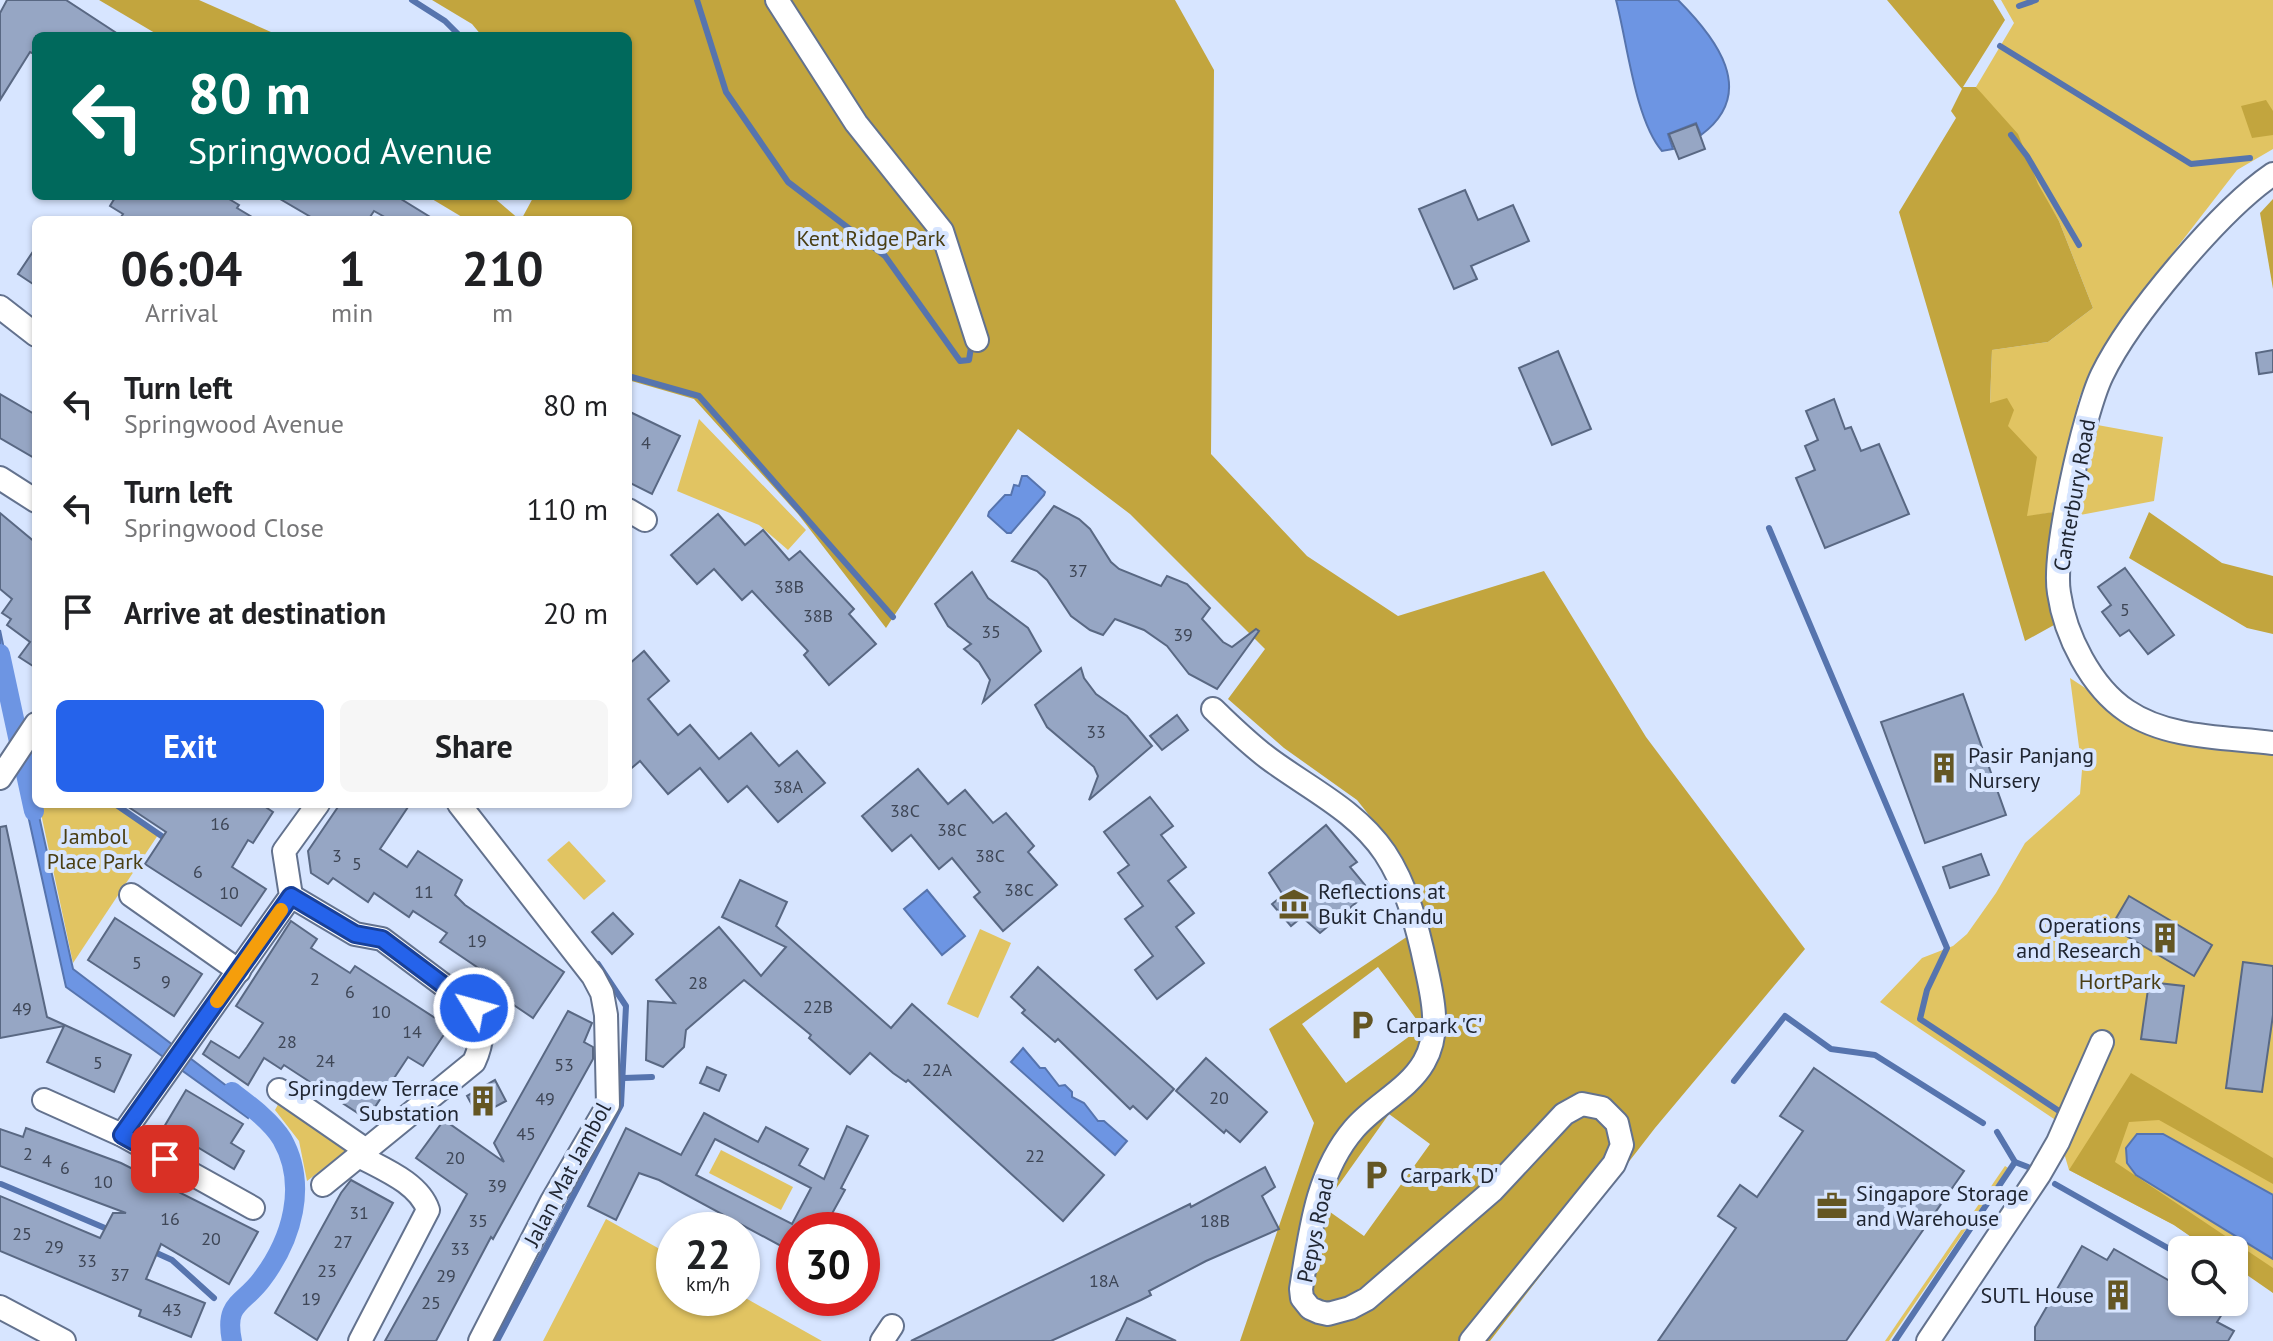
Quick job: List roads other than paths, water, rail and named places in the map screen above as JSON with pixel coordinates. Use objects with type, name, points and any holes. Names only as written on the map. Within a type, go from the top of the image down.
[{"type":"street","points":[[777,0],[856,123],[942,231],[977,340]]},
{"type":"street","name":"Canterbury Road","points":[[2273,174],[2219,221],[2144,310],[2103,372],[2086,419],[2059,561],[2058,593],[2075,647],[2099,682],[2124,710],[2170,730],[2273,743]]},
{"type":"street","points":[[0,307],[32,332]]},
{"type":"street","points":[[0,325],[32,347]]},
{"type":"street","points":[[0,478],[32,498]]},
{"type":"street","name":"Pepys Road","points":[[1213,709],[1267,758],[1354,817],[1385,853],[1398,877],[1421,941],[1435,1006],[1431,1041],[1425,1060],[1415,1075],[1354,1128],[1329,1164],[1311,1228],[1301,1289],[1302,1298],[1310,1308],[1328,1314],[1367,1299],[1492,1191],[1564,1114],[1582,1104],[1602,1108],[1617,1123],[1622,1145],[1614,1164],[1471,1341]]},
{"type":"street","points":[[5,770],[32,729]]},
{"type":"street","points":[[122,1135],[291,896],[284,851],[315,808]]},
{"type":"street","name":"Jalan Mat Jambol","points":[[462,808],[593,976],[602,993],[606,1015],[608,1105],[552,1201],[480,1341]]},
{"type":"street","points":[[131,895],[239,971]]},
{"type":"street","points":[[291,896],[355,934],[382,939],[474,1008],[480,1020],[482,1044],[474,1062],[323,1185]]},
{"type":"street","points":[[1928,1341],[2039,1175],[2058,1142],[2102,1042]]},
{"type":"street","points":[[279,1090],[408,1184],[424,1199],[428,1210],[360,1341]]},
{"type":"street","points":[[44,1100],[122,1135],[253,1208]]},
{"type":"street","points":[[0,1307],[64,1341]]},
{"type":"water","points":[[1616,0],[1678,0],[1705,31],[1725,65],[1729,83],[1727,101],[1718,118],[1701,135],[1696,123],[1668,134],[1673,149],[1662,151],[1645,120]]},
{"type":"water","points":[[1022,476],[1027,476],[1045,492],[1011,533],[1007,533],[988,516],[989,512],[1005,495],[1011,495],[1014,485],[1019,486]]},
{"type":"water","points":[[0,630],[19,721],[10,736],[0,689]]},
{"type":"water","points":[[31,780],[32,808],[37,808],[73,969],[253,1106],[248,1118],[66,987],[22,788]]},
{"type":"water","points":[[927,890],[965,936],[942,955],[904,909]]},
{"type":"water","points":[[1023,1048],[1059,1086],[1065,1085],[1072,1092],[1072,1097],[1084,1103],[1098,1121],[1104,1121],[1127,1141],[1115,1155],[1011,1062]]},
{"type":"water","points":[[2137,1134],[2163,1134],[2273,1195],[2273,1259],[2248,1244],[2248,1236],[2235,1236],[2136,1175],[2127,1163],[2126,1148]]},
{"type":"waterway","points":[[412,0],[445,21],[456,32]]},
{"type":"waterway","points":[[697,0],[726,92],[788,182],[885,256],[960,361],[969,360],[972,341]]},
{"type":"waterway","points":[[2019,6],[2036,0]]},
{"type":"waterway","points":[[2000,46],[2191,164],[2250,158]]},
{"type":"waterway","points":[[2011,135],[2027,156],[2079,245]]},
{"type":"waterway","points":[[632,377],[699,396],[893,617]]},
{"type":"waterway","points":[[1769,528],[1947,948],[1927,990],[1920,1019],[2062,1113]]},
{"type":"waterway","points":[[0,654],[32,802]]},
{"type":"waterway","points":[[121,808],[163,837]]},
{"type":"waterway","points":[[497,1341],[621,1105],[626,1006],[598,964]]},
{"type":"waterway","points":[[1734,1081],[1785,1016],[1831,1049],[1875,1055],[1983,1123]]},
{"type":"waterway","points":[[624,1078],[652,1077]]},
{"type":"waterway","points":[[232,1092],[266,1120],[282,1139],[290,1157],[295,1193],[288,1229],[273,1263],[233,1311],[230,1328],[232,1341]]},
{"type":"waterway","points":[[1895,1341],[2015,1162],[1997,1132]]},
{"type":"waterway","points":[[2015,1162],[2028,1167]]},
{"type":"waterway","points":[[1,1184],[112,1231]]},
{"type":"waterway","points":[[2055,1184],[2168,1248]]},
{"type":"waterway","points":[[150,1250],[172,1260],[214,1298]]},
{"type":"place","name":"Pasir Panjang Nursery","points":[[1944,768]]},
{"type":"place","name":"Reflections at Bukit Chandu","points":[[1294,904]]},
{"type":"place","name":"Operations and Research","points":[[2165,938]]},
{"type":"place","name":"Carpark 'C'","points":[[1362,1025]]},
{"type":"place","name":"Springdew Terrace Substation","points":[[483,1101]]},
{"type":"place","name":"Carpark 'D'","points":[[1376,1175]]},
{"type":"place","name":"Singapore Storage and Warehouse","points":[[1832,1206]]},
{"type":"place","name":"SUTL House","points":[[2118,1295]]},
{"type":"park label","name":"Kent Ridge Park","points":[[871,238]]},
{"type":"park label","name":"Jambol Place Park","points":[[95,848]]},
{"type":"park label","name":"HortPark","points":[[2120,981]]}]
